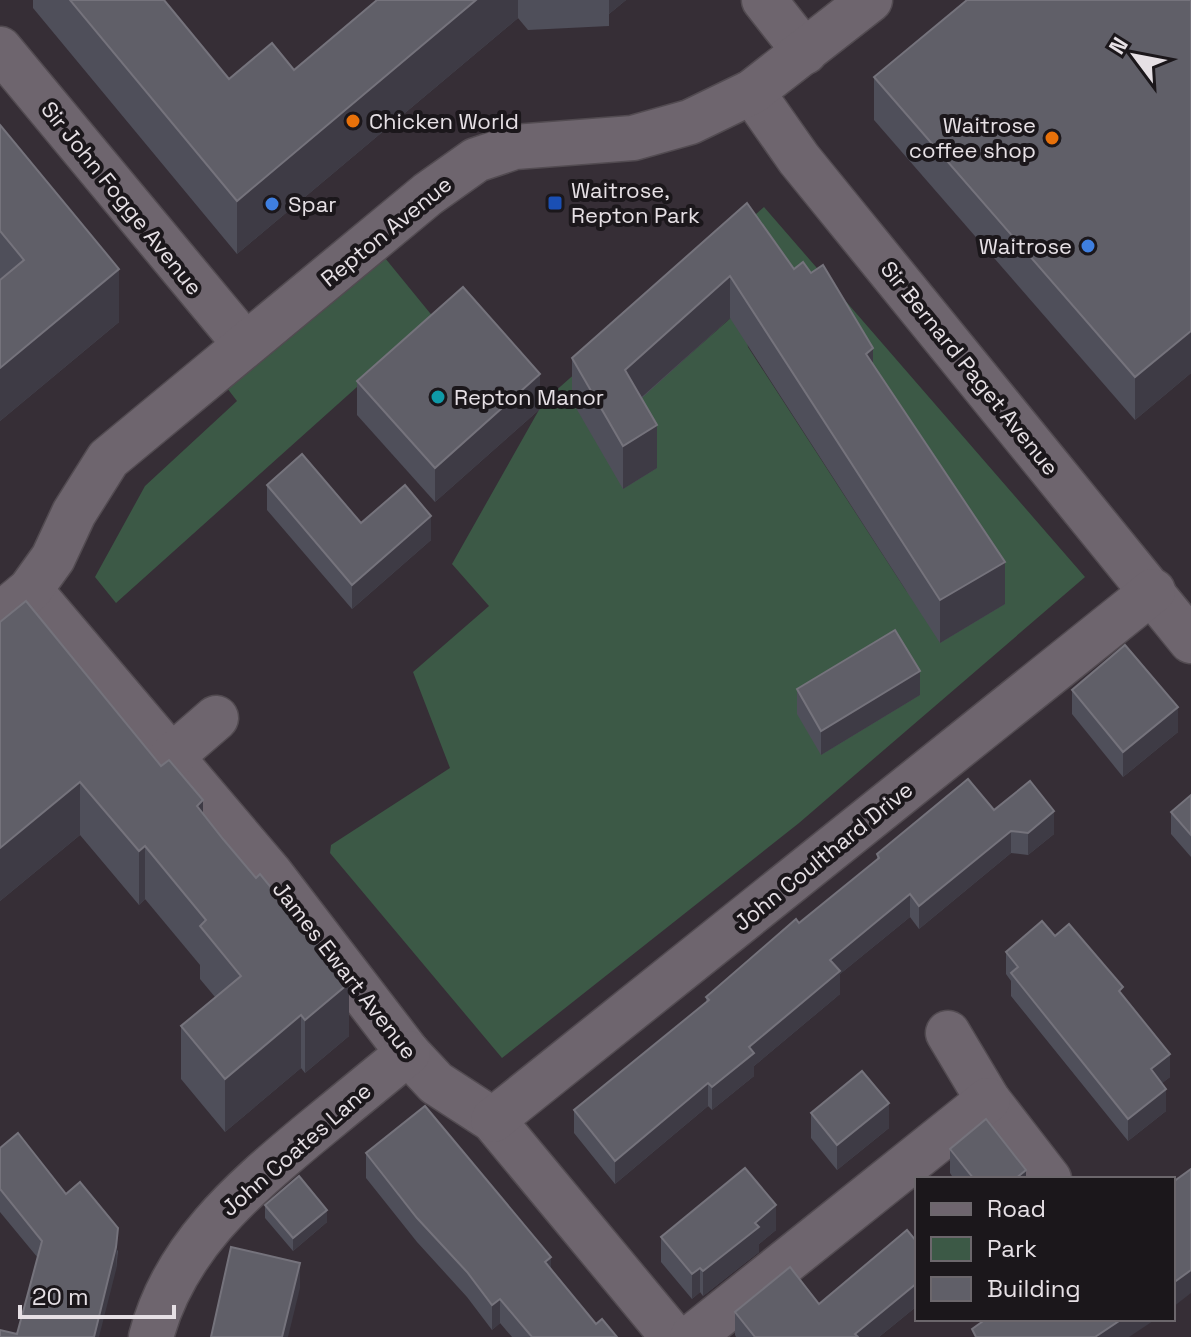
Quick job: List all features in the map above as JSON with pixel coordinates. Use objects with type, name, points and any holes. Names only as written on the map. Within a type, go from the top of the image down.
[{"type":"street","points":[[764,0],[805,52]]},
{"type":"street","name":"Repton Avenue","points":[[15,602],[53,558],[74,513],[108,459],[428,194],[476,160],[515,147],[633,138],[690,122],[752,92],[870,0]]},
{"type":"street","name":"Sir John Fogge Avenue","points":[[0,49],[245,344]]},
{"type":"street","name":"Sir Bernard Paget Avenue","points":[[752,92],[799,159],[1191,641]]},
{"type":"street","name":"John Coulthard Drive","points":[[493,1120],[1153,591]]},
{"type":"street","name":"James Ewart Avenue","points":[[15,602],[171,757],[271,874],[408,1053],[436,1083],[493,1120],[673,1337]]},
{"type":"street","points":[[171,757],[216,718]]},
{"type":"street","points":[[948,1033],[988,1100],[1047,1177]]},
{"type":"street","name":"John Coates Lane","points":[[151,1337],[156,1318],[176,1277],[202,1235],[235,1197],[408,1053]]},
{"type":"street","points":[[692,1337],[988,1100]]},
{"type":"green space","points":[[764,207],[1085,577],[799,823],[502,1058],[330,853],[331,845],[450,768],[413,672],[489,606],[452,564],[544,401]],"holes":[[[748,246],[907,592],[748,347],[742,308],[625,412]]]},
{"type":"green space","points":[[385,258],[434,318],[116,603],[95,577],[145,486],[237,401],[227,388]]},
{"type":"building","points":[[70,0],[164,0],[229,79],[272,43],[294,70],[377,0],[476,0],[237,201]]},
{"type":"building","name":"Waitrose","points":[[967,0],[1191,0],[1191,331],[1135,377],[874,77]]},
{"type":"building","points":[[0,125],[119,269],[0,368],[0,280],[24,260],[0,231]]},
{"type":"building","points":[[747,203],[794,269],[803,262],[811,273],[823,265],[873,348],[866,354],[1005,562],[940,600],[730,276],[625,370],[657,425],[623,446],[572,358]]},
{"type":"building","name":"Repton Manor","points":[[463,287],[540,374],[435,468],[357,381]]},
{"type":"building","points":[[302,454],[361,523],[405,485],[431,516],[352,585],[267,485]]},
{"type":"building","points":[[26,601],[161,766],[169,760],[203,800],[197,806],[223,839],[256,878],[260,874],[349,983],[305,1020],[301,1015],[225,1079],[181,1026],[241,976],[200,926],[206,920],[145,846],[139,851],[80,782],[0,848],[0,622]]},
{"type":"building","points":[[895,630],[920,671],[821,731],[797,689]]},
{"type":"building","points":[[1125,645],[1178,707],[1123,752],[1072,690]]},
{"type":"building","points":[[968,779],[994,810],[1030,781],[1054,811],[1028,833],[1011,831],[919,906],[910,894],[830,960],[840,971],[749,1047],[754,1053],[712,1087],[708,1083],[615,1161],[574,1110],[709,1000],[706,997],[796,919],[799,923],[879,858],[877,854]]},
{"type":"building","points":[[1191,795],[1191,835],[1171,812]]},
{"type":"building","points":[[1042,921],[1055,936],[1069,924],[1123,987],[1119,991],[1170,1054],[1151,1069],[1166,1089],[1128,1119],[1011,973],[1018,967],[1006,952]]},
{"type":"building","points":[[862,1071],[889,1103],[837,1145],[811,1113]]},
{"type":"building","points":[[425,1106],[551,1257],[545,1262],[596,1324],[602,1319],[617,1337],[532,1337],[500,1299],[492,1305],[467,1272],[417,1218],[366,1153]]},
{"type":"building","points":[[986,1119],[1026,1170],[1017,1177],[972,1177],[950,1149]]},
{"type":"building","points":[[18,1133],[66,1194],[80,1182],[118,1228],[94,1337],[0,1337],[0,1330],[17,1334],[42,1241],[0,1189],[0,1148]]},
{"type":"building","points":[[745,1168],[776,1205],[755,1223],[759,1227],[703,1271],[700,1268],[692,1274],[661,1237]]},
{"type":"building","points":[[1191,1169],[1191,1270],[1175,1282],[1175,1181]]},
{"type":"building","points":[[299,1176],[327,1210],[293,1238],[265,1205]]},
{"type":"building","points":[[907,1230],[915,1240],[915,1285],[855,1334],[858,1337],[755,1337],[735,1312],[790,1267],[819,1304]]},
{"type":"building","points":[[231,1247],[300,1263],[282,1337],[211,1337]]},
{"type":"building","points":[[983,1321],[1119,1321],[1095,1337],[976,1337],[972,1329]]},
{"type":"place","name":"Chicken World","points":[[353,121]]},
{"type":"place","name":"Waitrose coffee shop","points":[[1052,138]]},
{"type":"place","name":"Waitrose, Repton Park","points":[[555,203]]},
{"type":"place","name":"Spar","points":[[272,204]]},
{"type":"place","name":"Waitrose","points":[[1088,246]]},
{"type":"place","name":"Repton Manor","points":[[438,397]]}]
